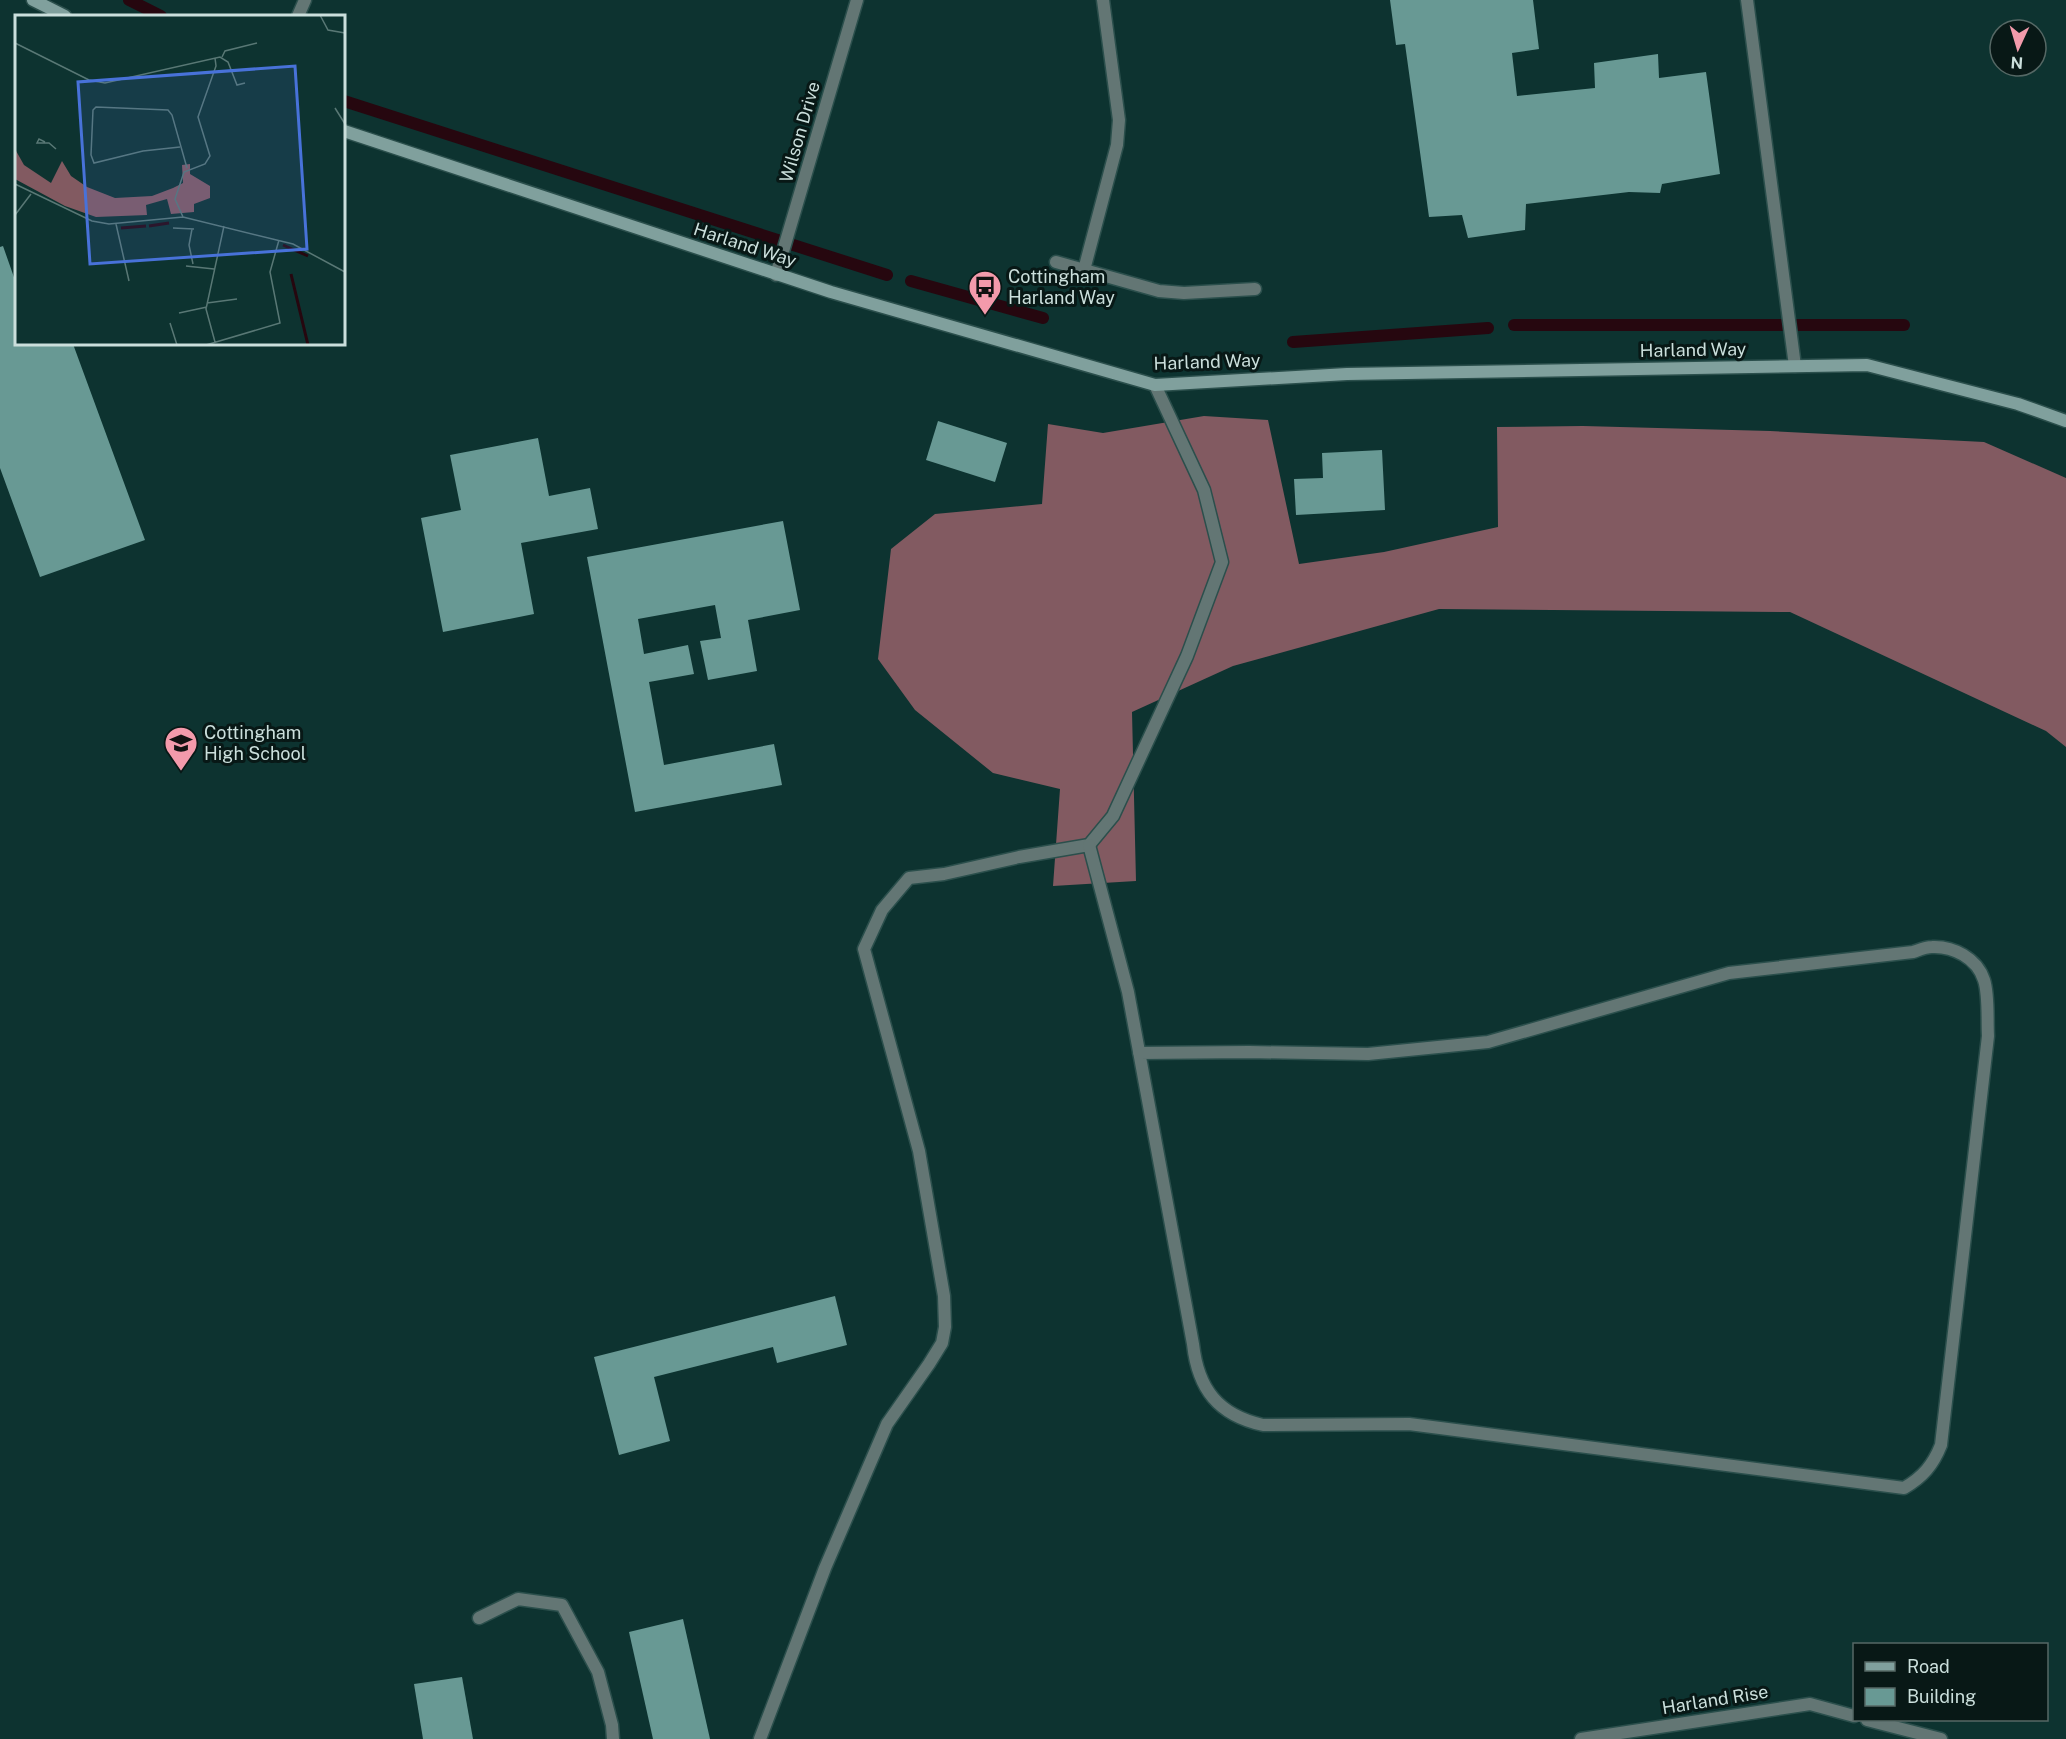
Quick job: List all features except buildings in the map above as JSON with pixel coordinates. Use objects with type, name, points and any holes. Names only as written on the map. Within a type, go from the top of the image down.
[{"type":"main road","points":[[33,0],[63,15]]},
{"type":"main road","name":"Harland Way","points":[[345,131],[842,296],[1155,385],[1347,374],[1867,365],[2018,404],[2066,421]]},
{"type":"street","points":[[298,15],[305,0]]},
{"type":"street","name":"Wilson Drive","points":[[776,275],[857,0]]},
{"type":"street","points":[[1084,270],[1117,145],[1119,120],[1103,0]]},
{"type":"street","points":[[1747,0],[1795,366]]},
{"type":"street","points":[[1056,262],[1159,291],[1184,293],[1255,289]]},
{"type":"street","points":[[760,1739],[825,1568],[887,1424],[942,1343],[945,1327],[944,1296],[919,1151],[864,949],[882,910],[909,878],[944,874],[1019,857],[1089,845],[1113,816],[1187,656],[1222,562],[1204,490],[1155,385]]},
{"type":"street","points":[[1089,845],[1128,992],[1139,1053],[1191,1332],[1195,1363],[1202,1382],[1213,1399],[1228,1412],[1245,1421],[1263,1425],[1409,1425],[1904,1488],[1926,1473],[1935,1459],[1941,1445],[1988,1036],[1985,981],[1974,963],[1961,953],[1946,947],[1929,947],[1913,952],[1729,973],[1488,1042],[1368,1054],[1139,1053]]},
{"type":"street","points":[[479,1618],[518,1599],[562,1605],[598,1672],[612,1725],[613,1739]]},
{"type":"street","name":"Harland Rise","points":[[1581,1739],[1810,1704],[1853,1716]]},
{"type":"street","points":[[1874,1721],[1941,1739]]},
{"type":"shaded area","points":[[1204,416],[1268,420],[1299,564],[1384,552],[1498,527],[1497,427],[1583,426],[1770,431],[1984,442],[2066,478],[2066,747],[2046,731],[1790,612],[1439,609],[1233,666],[1132,712],[1136,881],[1053,886],[1060,789],[993,773],[915,710],[878,659],[891,549],[935,514],[1042,504],[1048,424],[1103,433]]},
{"type":"waterway","points":[[129,0],[159,15]]},
{"type":"waterway","points":[[345,101],[887,275]]},
{"type":"waterway","points":[[911,281],[1043,318]]},
{"type":"waterway","points":[[1514,325],[1904,325]]},
{"type":"waterway","points":[[1293,342],[1488,328]]},
{"type":"place","name":"Cottingham Harland Way","points":[[985,316]]},
{"type":"place","name":"Cottingham High School","points":[[181,772]]}]
